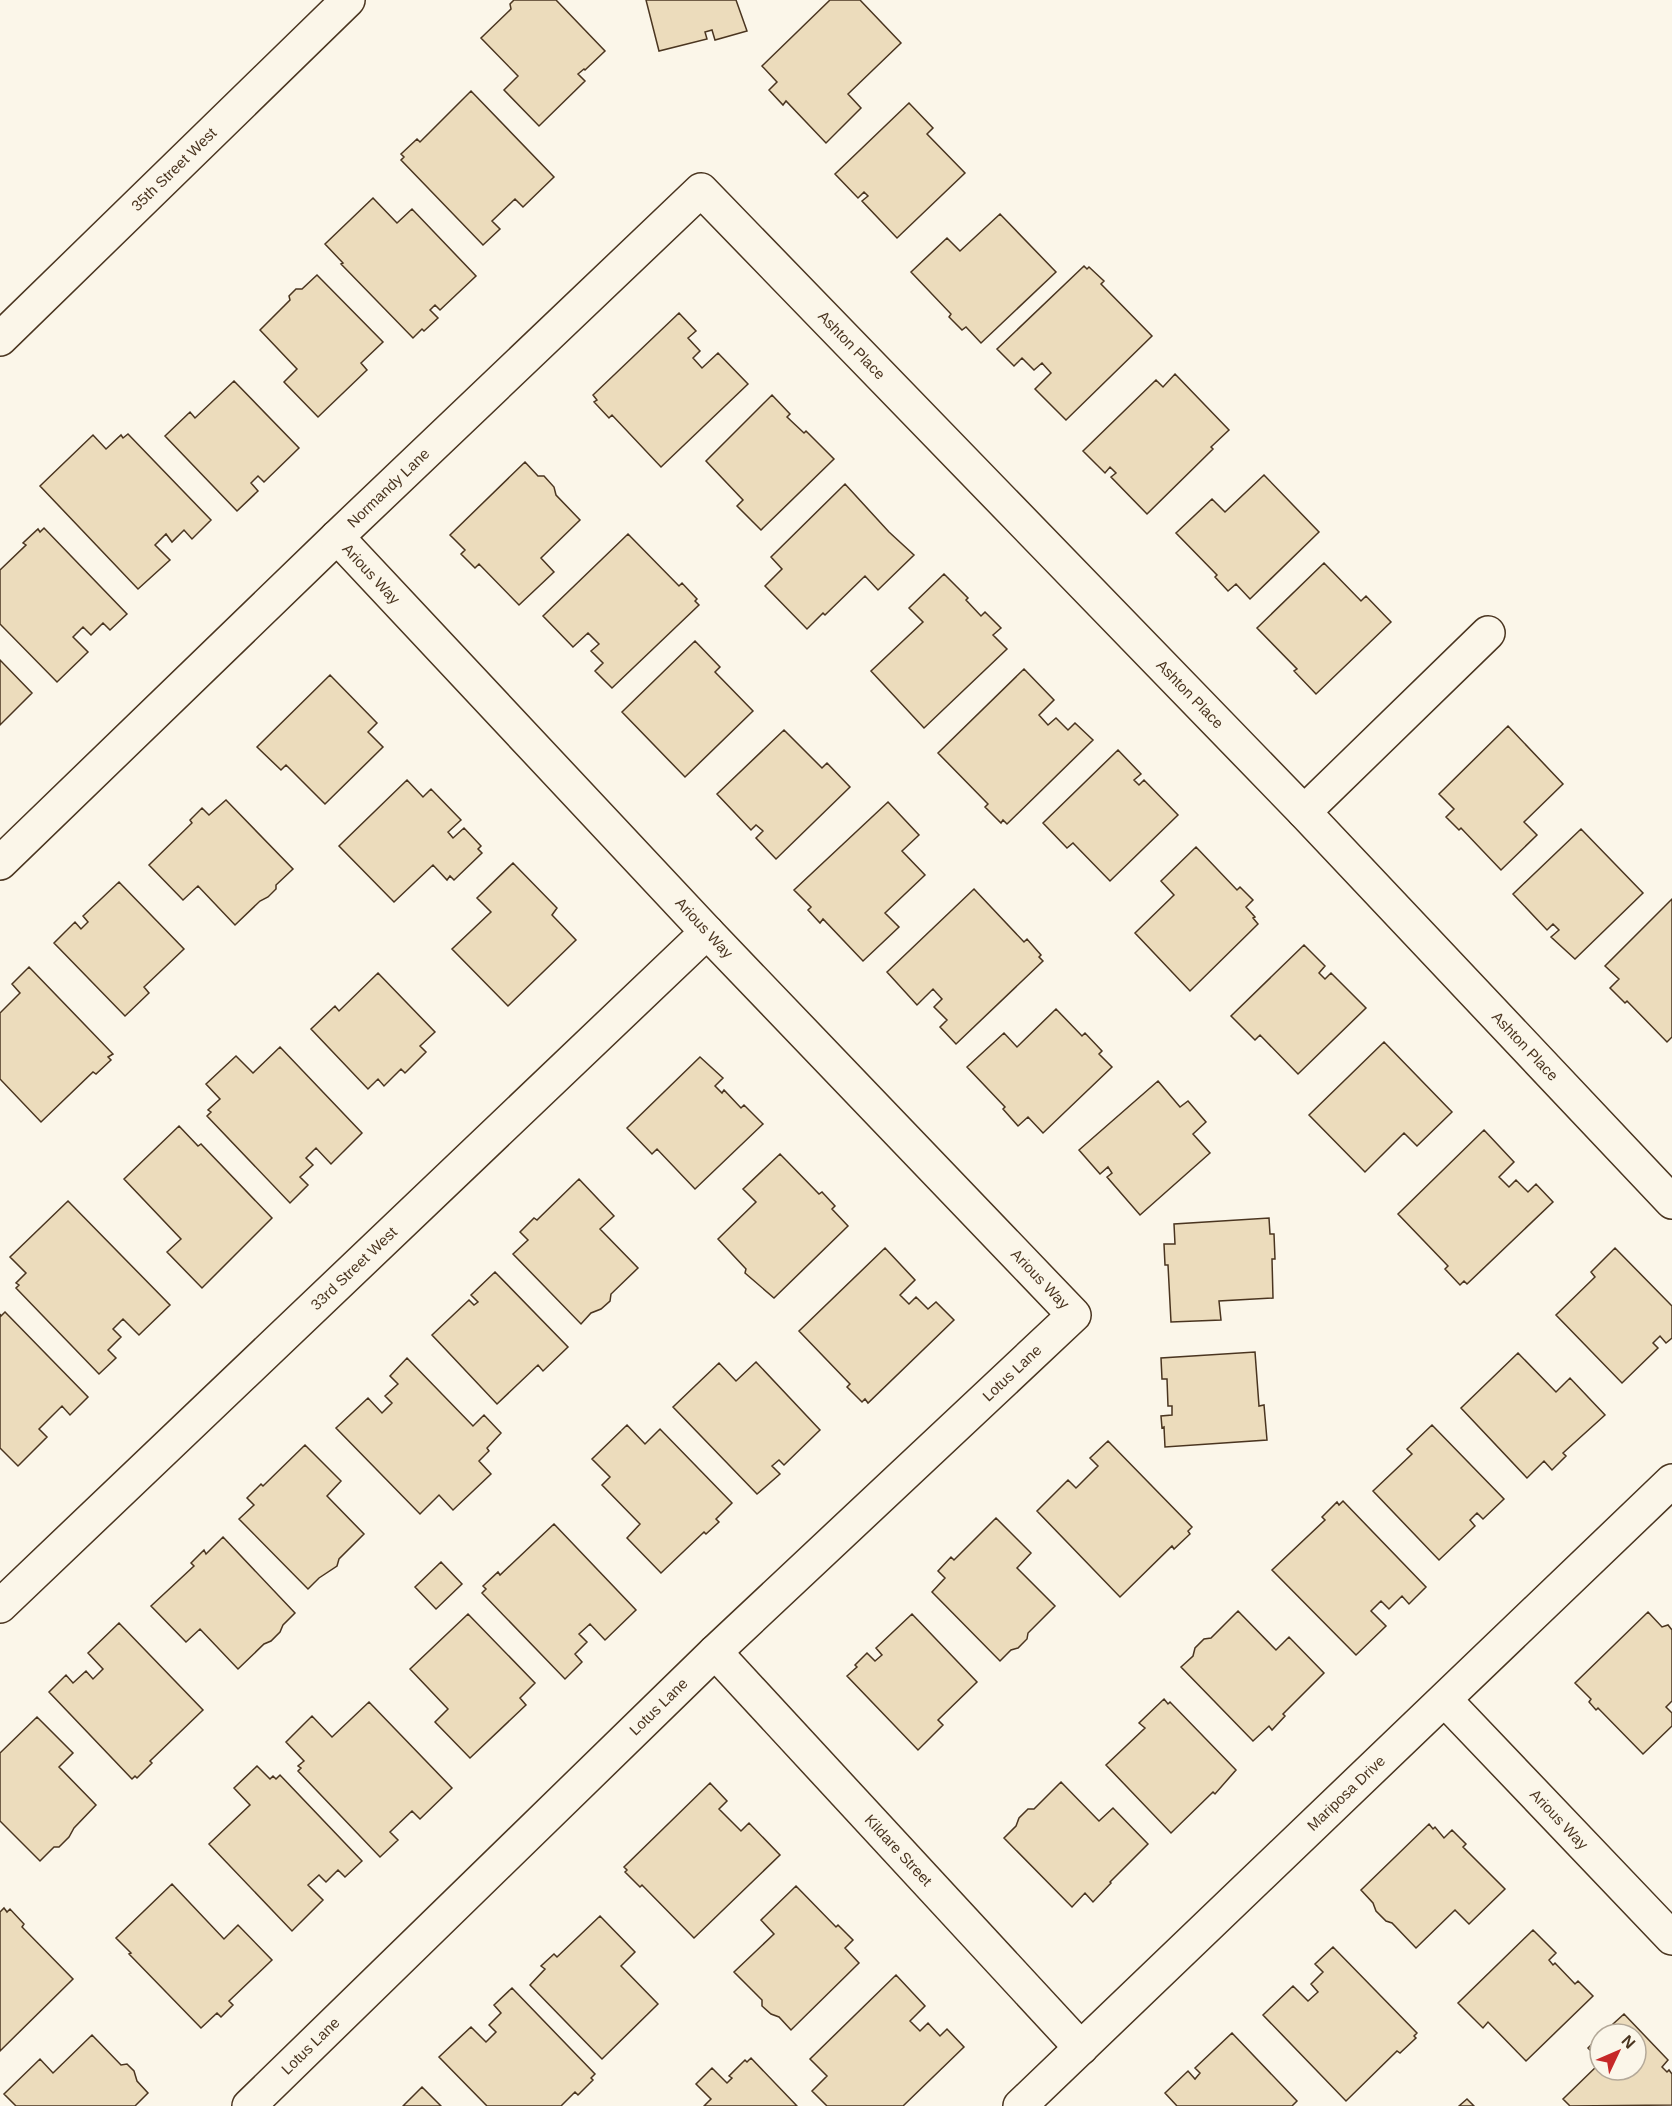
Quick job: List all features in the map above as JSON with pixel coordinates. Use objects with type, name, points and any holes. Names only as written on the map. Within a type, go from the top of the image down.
[{"type":"street","name":"35th Street West","points":[[0,339],[348,0]]},
{"type":"street","name":"Normandy Lane","points":[[0,863],[337,537],[702,190]]},
{"type":"street","name":"Ashton Place","points":[[702,190],[1304,812],[1672,1202]]},
{"type":"street","name":"Arious Way","points":[[337,537],[707,932],[1074,1315]]},
{"type":"street","points":[[1304,812],[1488,633]]},
{"type":"street","name":"33rd Street West","points":[[0,1606],[707,932]]},
{"type":"street","name":"Lotus Lane","points":[[249,2106],[715,1652],[1074,1315]]},
{"type":"street","name":"Mariposa Drive","points":[[1020,2106],[1672,1481]]},
{"type":"street","name":"Kildare Street","points":[[715,1652],[1081,2048]]},
{"type":"street","name":"Arious Way","points":[[1445,1700],[1672,1938]]},
{"type":"building","points":[[514,0],[556,0],[605,51],[578,74],[585,81],[539,126],[504,90],[518,76],[481,38],[511,9],[510,4]]},
{"type":"building","points":[[646,0],[736,0],[747,31],[715,40],[712,30],[705,32],[707,39],[659,51]]},
{"type":"building","points":[[830,0],[860,0],[901,43],[848,94],[861,108],[826,143],[786,101],[783,105],[769,90],[777,82],[762,66]]},
{"type":"building","points":[[471,91],[554,177],[523,207],[515,199],[492,221],[500,229],[483,245],[401,160],[404,157],[401,154],[417,139],[420,142]]},
{"type":"building","points":[[909,103],[933,128],[927,134],[965,173],[897,238],[862,201],[868,196],[864,192],[858,198],[835,174]]},
{"type":"building","points":[[373,198],[397,223],[412,209],[476,276],[440,310],[435,305],[430,310],[438,318],[413,338],[341,264],[343,263],[325,244]]},
{"type":"building","points":[[1000,214],[1056,272],[981,343],[966,327],[962,330],[949,317],[951,314],[911,272],[947,238],[960,251]]},
{"type":"building","points":[[1084,266],[1087,269],[1089,267],[1104,281],[1101,284],[1152,336],[1066,420],[1035,389],[1051,373],[1042,363],[1034,370],[1022,358],[1014,366],[997,349]]},
{"type":"building","points":[[317,275],[383,342],[361,363],[367,370],[318,417],[284,382],[297,369],[260,330],[290,300],[289,296],[296,289],[302,289]]},
{"type":"building","points":[[679,313],[696,331],[688,338],[700,351],[693,358],[702,368],[718,353],[748,384],[661,467],[612,415],[609,418],[594,402],[597,400],[593,395]]},
{"type":"building","points":[[1175,374],[1229,430],[1211,447],[1213,449],[1147,514],[1111,477],[1116,473],[1110,467],[1105,473],[1083,451],[1156,380],[1163,387]]},
{"type":"building","points":[[234,381],[299,448],[264,482],[258,476],[251,483],[258,491],[237,511],[165,436],[190,412],[195,418]]},
{"type":"building","points":[[772,395],[790,414],[787,417],[804,433],[806,431],[834,459],[761,530],[737,506],[743,500],[706,461]]},
{"type":"building","points":[[128,434],[211,520],[192,539],[184,530],[172,542],[166,534],[155,545],[170,560],[138,589],[40,486],[93,435],[106,449],[121,435],[123,438]]},
{"type":"building","points":[[525,462],[538,476],[544,476],[554,487],[556,495],[580,520],[541,558],[554,572],[519,605],[479,564],[475,568],[461,554],[465,550],[450,535]]},
{"type":"building","points":[[1264,475],[1319,532],[1250,599],[1236,584],[1228,591],[1215,577],[1217,575],[1176,533],[1212,499],[1225,512]]},
{"type":"building","points":[[845,484],[889,532],[914,555],[878,590],[865,576],[825,615],[823,613],[807,629],[765,586],[782,569],[771,557]]},
{"type":"building","points":[[44,528],[127,614],[110,630],[103,623],[91,635],[83,627],[73,637],[88,652],[57,682],[0,624],[0,570],[26,545],[23,543],[38,529],[40,532]]},
{"type":"building","points":[[628,534],[679,586],[682,583],[697,599],[695,601],[699,605],[612,688],[595,671],[603,663],[591,651],[599,644],[588,633],[573,647],[543,616]]},
{"type":"building","points":[[1324,563],[1361,601],[1366,596],[1391,622],[1316,694],[1294,671],[1297,669],[1257,628]]},
{"type":"building","points":[[944,574],[968,598],[966,600],[981,616],[985,612],[1001,628],[993,635],[1007,649],[924,728],[871,671],[923,622],[909,608]]},
{"type":"building","points":[[695,641],[720,667],[715,672],[753,711],[685,777],[622,712]]},
{"type":"building","points":[[0,660],[32,693],[0,725]]},
{"type":"building","points":[[1024,669],[1054,700],[1039,715],[1048,725],[1056,718],[1068,730],[1075,723],[1093,740],[1007,824],[1003,820],[1001,823],[985,807],[988,804],[938,753]]},
{"type":"building","points":[[330,675],[377,723],[368,732],[383,747],[325,804],[286,765],[281,770],[257,747]]},
{"type":"building","points":[[1508,726],[1563,784],[1524,822],[1537,835],[1501,870],[1461,828],[1459,830],[1446,817],[1454,809],[1439,794]]},
{"type":"building","points":[[784,730],[822,768],[827,763],[850,787],[776,859],[756,838],[763,831],[756,825],[751,830],[717,794]]},
{"type":"building","points":[[1118,750],[1141,774],[1134,780],[1139,785],[1144,780],[1178,815],[1110,881],[1073,843],[1067,848],[1043,823]]},
{"type":"building","points":[[407,780],[423,797],[431,789],[461,820],[448,832],[453,838],[464,828],[481,846],[478,849],[482,853],[454,880],[450,876],[447,880],[433,865],[394,902],[339,846]]},
{"type":"building","points":[[226,800],[293,869],[276,885],[276,889],[268,897],[260,901],[235,925],[198,886],[183,900],[149,865],[192,823],[190,820],[202,808],[209,815]]},
{"type":"building","points":[[888,802],[919,835],[902,851],[925,875],[885,913],[899,927],[863,961],[823,919],[820,923],[808,910],[811,907],[794,890]]},
{"type":"building","points":[[1581,829],[1643,893],[1575,959],[1551,937],[1559,930],[1553,924],[1547,930],[1513,894]]},
{"type":"building","points":[[1196,847],[1237,890],[1240,887],[1253,900],[1246,907],[1258,924],[1190,991],[1135,933],[1174,895],[1161,881]]},
{"type":"building","points":[[513,863],[557,908],[552,915],[576,940],[508,1006],[452,949],[491,912],[477,898]]},
{"type":"building","points":[[119,882],[184,949],[144,987],[149,993],[125,1016],[54,943],[75,922],[81,929],[88,922],[83,916]]},
{"type":"building","points":[[974,889],[1024,942],[1027,939],[1041,955],[1039,957],[1043,961],[956,1044],[940,1027],[947,1020],[934,1007],[942,999],[933,989],[917,1005],[887,972]]},
{"type":"building","points":[[1672,899],[1672,1037],[1667,1042],[1627,1001],[1625,1003],[1610,988],[1619,979],[1605,966]]},
{"type":"building","points":[[1304,945],[1325,966],[1319,973],[1325,979],[1331,973],[1366,1008],[1298,1074],[1260,1035],[1255,1040],[1231,1016]]},
{"type":"building","points":[[29,967],[113,1054],[108,1057],[111,1060],[96,1074],[93,1072],[41,1122],[0,1079],[0,1013],[20,993],[12,984]]},
{"type":"building","points":[[378,973],[435,1032],[420,1046],[426,1052],[405,1073],[401,1069],[384,1086],[378,1079],[368,1089],[311,1029],[335,1006],[339,1011]]},
{"type":"building","points":[[1056,1009],[1082,1036],[1085,1033],[1102,1051],[1099,1054],[1112,1067],[1043,1133],[1028,1117],[1018,1126],[1003,1109],[1005,1107],[967,1067],[1004,1033],[1017,1047]]},
{"type":"building","points":[[1384,1042],[1452,1112],[1417,1146],[1404,1133],[1365,1172],[1309,1115]]},
{"type":"building","points":[[280,1047],[362,1133],[331,1164],[316,1148],[306,1158],[313,1165],[300,1177],[308,1185],[290,1203],[207,1116],[211,1112],[208,1110],[220,1099],[206,1084],[236,1056],[253,1073]]},
{"type":"building","points":[[700,1057],[723,1078],[715,1086],[722,1093],[724,1090],[741,1108],[744,1105],[763,1124],[695,1189],[657,1149],[652,1154],[627,1128]]},
{"type":"building","points":[[1158,1081],[1180,1107],[1188,1101],[1206,1122],[1193,1134],[1210,1153],[1140,1215],[1107,1177],[1112,1173],[1108,1167],[1100,1174],[1079,1150]]},
{"type":"building","points":[[179,1126],[198,1146],[201,1144],[272,1218],[202,1288],[167,1252],[181,1239],[124,1179]]},
{"type":"building","points":[[1484,1130],[1514,1162],[1499,1177],[1509,1187],[1516,1180],[1528,1192],[1536,1184],[1553,1202],[1467,1284],[1464,1281],[1460,1285],[1445,1269],[1448,1266],[1398,1214]]},
{"type":"building","points":[[780,1154],[819,1194],[822,1192],[835,1206],[832,1209],[848,1226],[774,1298],[745,1273],[746,1269],[718,1239],[756,1202],[743,1189]]},
{"type":"building","points":[[579,1179],[614,1216],[600,1229],[638,1268],[611,1294],[610,1301],[601,1309],[591,1313],[581,1324],[513,1254],[528,1240],[520,1232],[534,1218],[537,1220]]},
{"type":"building","points":[[68,1201],[170,1305],[139,1335],[123,1319],[113,1329],[121,1337],[108,1350],[116,1358],[99,1374],[16,1288],[19,1285],[16,1283],[26,1273],[10,1257]]},
{"type":"building","points":[[1269,1218],[1270,1234],[1274,1234],[1273,1298],[1219,1301],[1221,1320],[1171,1322],[1168,1265],[1165,1265],[1164,1244],[1175,1244],[1174,1224]]},
{"type":"building","points":[[885,1248],[915,1280],[900,1295],[909,1304],[916,1297],[928,1309],[936,1302],[954,1320],[868,1403],[865,1399],[862,1402],[847,1387],[850,1384],[799,1331]]},
{"type":"building","points":[[1615,1248],[1672,1306],[1672,1338],[1666,1343],[1660,1336],[1653,1343],[1658,1348],[1622,1383],[1556,1315],[1595,1277],[1591,1272]]},
{"type":"building","points":[[495,1272],[568,1347],[543,1371],[538,1365],[497,1404],[432,1335],[469,1300],[474,1305],[478,1302],[471,1295]]},
{"type":"building","points":[[5,1312],[88,1397],[70,1415],[62,1406],[39,1429],[47,1437],[18,1466],[0,1448],[0,1314],[1,1316]]},
{"type":"building","points":[[1255,1352],[1259,1406],[1264,1405],[1267,1440],[1165,1447],[1161,1416],[1172,1415],[1172,1406],[1168,1406],[1167,1379],[1162,1379],[1161,1358]]},
{"type":"building","points":[[1518,1353],[1556,1392],[1570,1378],[1605,1415],[1563,1453],[1566,1456],[1552,1470],[1544,1461],[1527,1478],[1461,1408]]},
{"type":"building","points":[[407,1358],[473,1426],[484,1415],[501,1433],[479,1461],[491,1474],[453,1510],[439,1495],[420,1514],[336,1428],[368,1398],[382,1413],[392,1403],[385,1396],[398,1384],[390,1376]]},
{"type":"building","points":[[756,1362],[820,1430],[784,1465],[779,1460],[772,1466],[780,1474],[757,1494],[673,1407],[719,1363],[736,1381]]},
{"type":"building","points":[[627,1425],[645,1444],[660,1429],[732,1503],[716,1519],[719,1522],[706,1534],[704,1532],[661,1573],[627,1538],[640,1524],[602,1485],[610,1477],[592,1459]]},
{"type":"building","points":[[1432,1425],[1504,1499],[1483,1519],[1477,1513],[1470,1520],[1475,1526],[1439,1560],[1373,1491],[1412,1454],[1407,1449]]},
{"type":"building","points":[[1108,1441],[1192,1527],[1188,1531],[1190,1534],[1174,1549],[1172,1546],[1120,1597],[1037,1511],[1068,1480],[1076,1488],[1098,1466],[1090,1458]]},
{"type":"building","points":[[305,1445],[341,1481],[327,1496],[364,1534],[339,1559],[337,1566],[308,1589],[239,1519],[254,1505],[247,1498],[261,1484],[263,1486]]},
{"type":"building","points":[[1343,1501],[1426,1587],[1409,1604],[1402,1596],[1389,1609],[1381,1601],[1371,1611],[1386,1626],[1356,1655],[1272,1570],[1325,1520],[1322,1517],[1337,1502],[1339,1505]]},
{"type":"building","points":[[996,1518],[1031,1553],[1017,1568],[1055,1606],[1028,1633],[1027,1639],[1018,1648],[1011,1650],[1000,1661],[932,1592],[945,1578],[938,1571],[951,1557],[954,1560]]},
{"type":"building","points":[[554,1524],[636,1610],[605,1640],[590,1624],[579,1634],[587,1642],[575,1654],[582,1662],[565,1679],[482,1593],[486,1589],[483,1586],[498,1572],[500,1575]]},
{"type":"building","points":[[223,1537],[295,1613],[271,1641],[264,1644],[238,1669],[200,1629],[186,1642],[151,1606],[194,1566],[191,1563],[204,1550],[206,1554]]},
{"type":"building","points":[[441,1562],[462,1584],[436,1609],[415,1587]]},
{"type":"building","points":[[1238,1611],[1276,1650],[1289,1637],[1324,1673],[1283,1714],[1285,1716],[1272,1730],[1269,1726],[1253,1741],[1181,1667],[1193,1656],[1195,1648],[1204,1639],[1211,1638]]},
{"type":"building","points":[[1648,1612],[1662,1627],[1668,1625],[1672,1630],[1672,1701],[1666,1707],[1672,1713],[1672,1726],[1643,1754],[1598,1708],[1596,1710],[1589,1702],[1591,1699],[1575,1683]]},
{"type":"building","points":[[468,1614],[535,1683],[520,1698],[526,1705],[470,1758],[435,1722],[448,1709],[410,1669]]},
{"type":"building","points":[[912,1614],[977,1682],[938,1720],[943,1725],[918,1750],[847,1676],[867,1653],[875,1661],[882,1655],[876,1648]]},
{"type":"building","points":[[119,1623],[203,1710],[150,1761],[152,1763],[137,1778],[135,1776],[132,1779],[49,1692],[66,1675],[73,1683],[86,1671],[93,1679],[103,1669],[88,1653]]},
{"type":"building","points":[[1164,1699],[1168,1704],[1170,1702],[1236,1770],[1215,1794],[1213,1792],[1171,1833],[1106,1765],[1145,1728],[1139,1723]]},
{"type":"building","points":[[369,1702],[452,1788],[420,1819],[412,1811],[390,1832],[398,1840],[380,1857],[298,1771],[301,1768],[298,1766],[304,1761],[286,1742],[312,1716],[332,1737]]},
{"type":"building","points":[[37,1717],[73,1753],[59,1767],[96,1805],[59,1847],[54,1847],[40,1861],[0,1821],[0,1753]]},
{"type":"building","points":[[257,1766],[270,1779],[273,1776],[276,1779],[280,1775],[362,1861],[345,1877],[338,1870],[326,1882],[319,1875],[308,1885],[323,1900],[292,1931],[209,1844],[250,1805],[234,1788]]},
{"type":"building","points":[[1061,1782],[1099,1821],[1113,1808],[1148,1844],[1093,1902],[1085,1893],[1072,1907],[1004,1838],[1028,1809],[1034,1809]]},
{"type":"building","points":[[710,1783],[727,1801],[719,1809],[741,1831],[749,1823],[780,1855],[694,1938],[642,1885],[640,1887],[625,1872],[627,1870],[624,1867]]},
{"type":"building","points":[[1429,1824],[1433,1829],[1435,1827],[1444,1838],[1452,1830],[1466,1844],[1463,1847],[1505,1889],[1469,1924],[1455,1910],[1416,1948],[1392,1923],[1386,1921],[1376,1911],[1373,1903],[1361,1890]]},
{"type":"building","points":[[172,1884],[224,1939],[238,1925],[272,1960],[229,2001],[233,2005],[221,2017],[217,2013],[201,2028],[116,1938]]},
{"type":"building","points":[[796,1886],[836,1927],[838,1925],[853,1940],[845,1948],[859,1963],[791,2030],[779,2017],[771,2014],[762,2006],[762,2000],[734,1972],[774,1934],[761,1920]]},
{"type":"building","points":[[4,1908],[7,1912],[10,1909],[24,1924],[22,1927],[73,1979],[0,2051],[0,1912]]},
{"type":"building","points":[[600,1916],[635,1952],[621,1966],[658,2004],[602,2059],[530,1985],[545,1969],[541,1966],[554,1954],[557,1957]]},
{"type":"building","points":[[1533,1930],[1556,1953],[1549,1960],[1553,1965],[1555,1963],[1575,1984],[1578,1981],[1593,1996],[1526,2061],[1488,2022],[1483,2028],[1458,2003]]},
{"type":"building","points":[[1333,1947],[1417,2033],[1414,2036],[1416,2038],[1400,2053],[1397,2051],[1346,2101],[1263,2015],[1293,1986],[1308,2001],[1318,1992],[1311,1984],[1323,1972],[1315,1964]]},
{"type":"building","points":[[896,1975],[925,2006],[910,2021],[920,2031],[928,2023],[940,2036],[947,2029],[964,2047],[903,2106],[827,2106],[812,2091],[827,2076],[810,2059]]},
{"type":"building","points":[[512,1988],[595,2074],[591,2078],[593,2080],[578,2095],[575,2092],[561,2106],[487,2106],[439,2057],[471,2027],[486,2042],[496,2032],[489,2025],[501,2013],[494,2005]]},
{"type":"building","points":[[1624,2014],[1632,2022],[1615,2022]]},
{"type":"building","points":[[1232,2033],[1297,2101],[1292,2106],[1177,2106],[1165,2093],[1188,2071],[1195,2079],[1200,2073],[1195,2068]]},
{"type":"building","points":[[92,2035],[121,2065],[127,2064],[134,2071],[137,2081],[148,2093],[135,2106],[16,2106],[4,2094],[40,2059],[53,2073]]},
{"type":"building","points":[[1648,2039],[1668,2060],[1662,2067],[1672,2074],[1672,2105],[1570,2106],[1563,2099],[1588,2075],[1588,2082],[1648,2082]]},
{"type":"building","points":[[751,2058],[797,2106],[704,2106],[711,2099],[696,2084],[712,2068],[727,2083],[732,2078],[729,2076],[745,2060],[747,2062]]},
{"type":"building","points":[[422,2087],[441,2106],[403,2106]]},
{"type":"building","points":[[1467,2099],[1474,2106],[1459,2106]]}]
